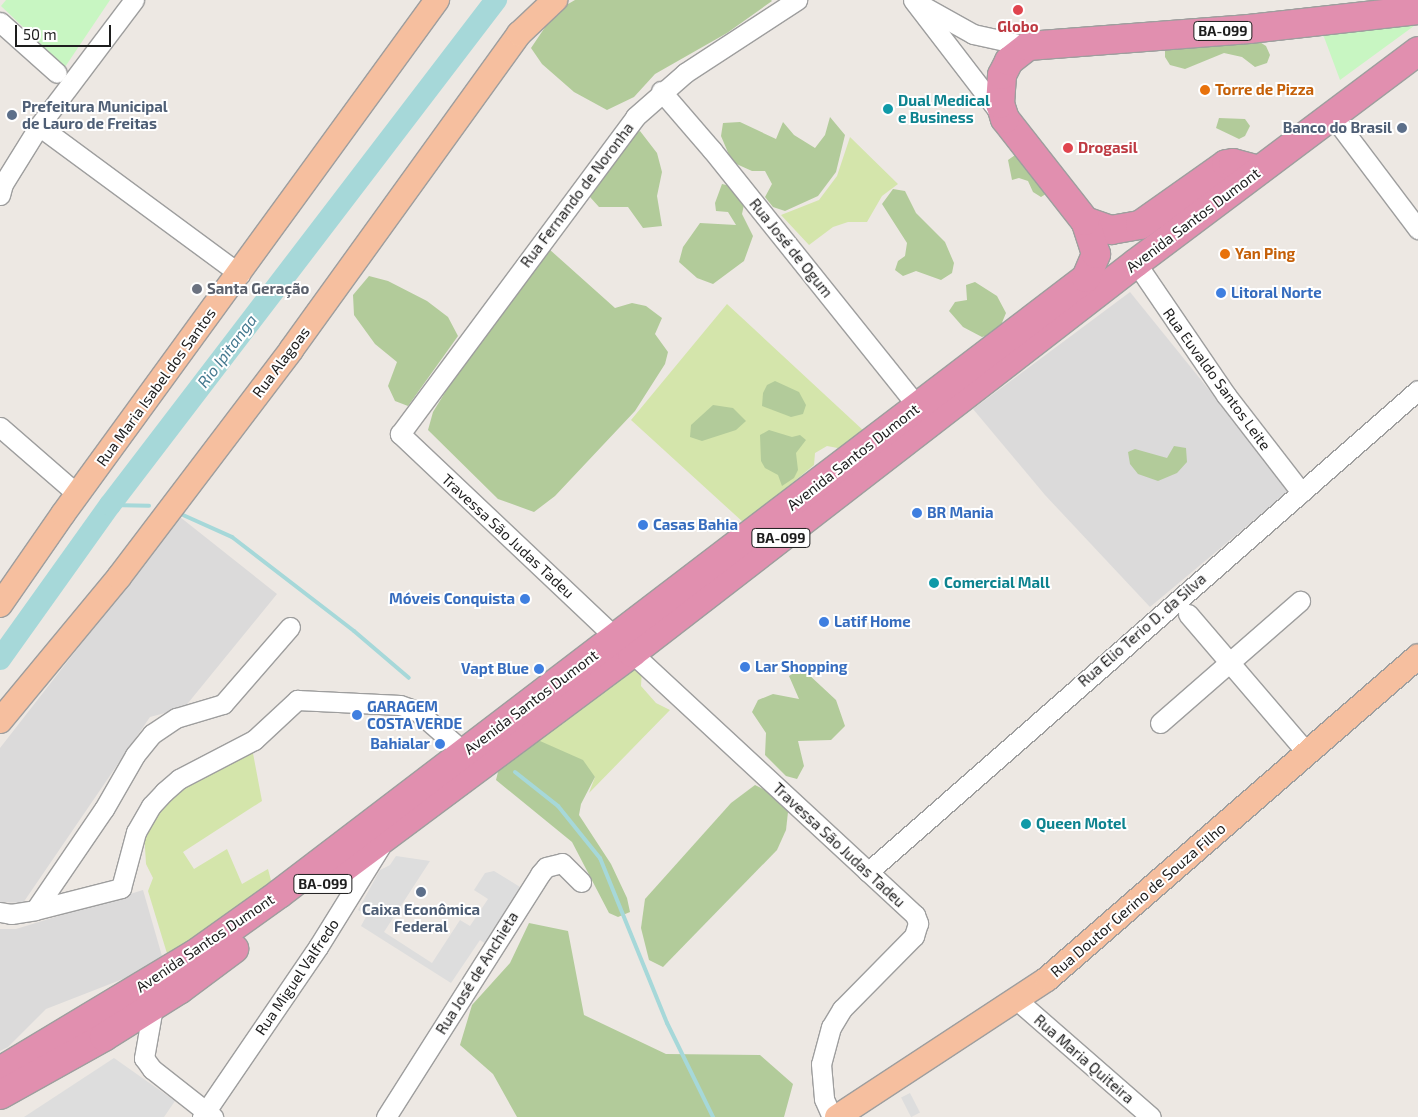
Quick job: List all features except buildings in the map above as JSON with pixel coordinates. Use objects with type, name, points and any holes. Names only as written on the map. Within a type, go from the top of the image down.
[{"type":"highway","name":"BA-099","points":[[1028,46],[1248,30],[1418,10]]},
{"type":"highway","name":"Avenida Santos Dumont","points":[[0,1095],[153,1007],[388,835],[918,407],[1086,278],[1096,254],[1085,221],[1005,119],[999,96],[1002,75],[1009,61],[1028,46]]},
{"type":"highway","name":"Avenida Santos Dumont","points":[[0,1071],[195,954],[279,894],[464,752],[624,646],[1418,51]]},
{"type":"highway","points":[[1085,221],[1111,230],[1133,227],[1226,164],[1233,163],[1259,170]]},
{"type":"main road","name":"Rua Maria Isabel dos Santos","points":[[0,605],[77,494],[240,274],[436,0]]},
{"type":"main road","name":"Rua Alagoas","points":[[0,720],[119,576],[267,381],[519,34],[555,0]]},
{"type":"main road","name":"Rua Doutor Gerino de Souza Filho","points":[[836,1117],[1018,1001],[1418,656]]},
{"type":"street","points":[[1,187],[39,126],[134,0]]},
{"type":"street","name":"Rua Fernando de Noronha","points":[[400,434],[610,148],[661,91],[797,0]]},
{"type":"street","points":[[915,0],[930,12],[973,34],[1028,46]]},
{"type":"street","points":[[915,0],[1005,119]]},
{"type":"street","points":[[0,22],[57,73]]},
{"type":"street","name":"Rua José de Ogum","points":[[661,91],[712,150],[918,407]]},
{"type":"street","points":[[1332,115],[1418,229]]},
{"type":"street","points":[[39,126],[240,274]]},
{"type":"street","name":"Rua Euvaldo Santos Leite","points":[[1136,263],[1226,395],[1301,492]]},
{"type":"street","name":"Rua Elio Terio D. da Silva","points":[[868,872],[1418,390]]},
{"type":"street","points":[[0,427],[77,494]]},
{"type":"street","name":"Travessa São Judas Tadeu","points":[[400,434],[624,646],[868,872],[902,900],[918,923],[914,936],[903,950],[842,1009],[830,1027],[821,1064],[824,1099],[832,1117]]},
{"type":"street","points":[[1160,723],[1230,660],[1300,601]]},
{"type":"street","points":[[1188,614],[1230,660],[1307,753]]},
{"type":"street","points":[[35,910],[104,808],[135,755],[152,734],[176,718],[224,704],[290,627]]},
{"type":"street","points":[[0,912],[11,914],[35,910],[121,888],[136,832],[151,806],[164,792],[179,779],[254,740],[297,700],[400,706],[417,711],[464,752]]},
{"type":"street","name":"Rua Miguel Valfredo","points":[[207,1115],[318,947],[388,835]]},
{"type":"street","name":"Rua José de Anchieta","points":[[386,1117],[540,874],[546,867],[562,863],[581,882]]},
{"type":"street","name":"Rua Maria Quiteira","points":[[1018,1001],[1151,1117]]},
{"type":"street","points":[[153,1007],[144,1058],[152,1069],[207,1115]]},
{"type":"shaded area","points":[[1130,292],[1290,490],[1150,607],[1045,495],[973,409]]},
{"type":"shaded area","points":[[180,517],[277,594],[184,708],[150,717],[23,903],[0,902],[0,748]]},
{"type":"shaded area","points":[[396,856],[430,861],[384,932],[432,963],[460,920],[470,926],[488,899],[474,890],[485,873],[494,871],[520,887],[486,944],[480,940],[451,983],[361,926],[367,915],[358,910],[380,870],[390,865]]},
{"type":"shaded area","points":[[143,890],[164,963],[46,1009],[8,1047],[0,1051],[0,929],[16,929]]},
{"type":"shaded area","points":[[114,1058],[175,1101],[164,1117],[24,1117]]},
{"type":"shaded area","points":[[910,1093],[920,1113],[911,1117],[901,1098]]},
{"type":"green space","points":[[6,0],[110,0],[65,67],[1,6]]},
{"type":"green space","points":[[575,0],[772,1],[727,33],[655,74],[634,97],[607,110],[574,92],[542,64],[531,48],[556,11]]},
{"type":"green space","points":[[1310,23],[1418,23],[1340,80],[1324,37]]},
{"type":"green space","points":[[1255,39],[1266,46],[1270,55],[1267,63],[1255,67],[1242,57],[1224,53],[1185,69],[1170,65],[1165,57],[1165,48]]},
{"type":"green space","points":[[830,117],[845,135],[836,172],[818,196],[785,211],[773,207],[765,197],[772,184],[765,171],[752,171],[732,162],[721,136],[723,123],[740,122],[776,139],[783,122],[794,135],[815,148],[825,135]]},
{"type":"green space","points":[[1219,118],[1245,119],[1250,126],[1245,136],[1239,139],[1216,128]]},
{"type":"green space","points":[[640,131],[657,153],[662,172],[657,196],[662,226],[643,228],[628,207],[599,207],[590,197],[627,137]]},
{"type":"green space","points":[[850,137],[898,184],[882,196],[867,222],[848,222],[833,227],[809,245],[781,215],[819,200],[837,176]]},
{"type":"green space","points":[[1021,151],[1049,192],[1041,197],[1033,192],[1028,181],[1019,178],[1012,180],[1008,160]]},
{"type":"green space","points":[[722,184],[735,187],[745,200],[742,214],[753,236],[744,261],[713,284],[697,278],[679,262],[683,247],[700,223],[736,225],[728,212],[716,211],[715,203]]},
{"type":"green space","points":[[893,189],[905,191],[916,213],[945,242],[954,263],[952,273],[941,280],[916,271],[903,276],[895,270],[898,261],[905,256],[907,243],[882,204]]},
{"type":"green space","points":[[549,249],[615,308],[632,303],[646,306],[662,318],[655,334],[668,352],[665,364],[635,411],[555,496],[534,512],[498,499],[428,430],[433,412],[457,373]]},
{"type":"green space","points":[[369,276],[388,281],[427,301],[448,317],[458,336],[408,406],[395,401],[388,386],[397,362],[375,344],[354,315],[353,295]]},
{"type":"green space","points":[[975,282],[997,296],[1006,313],[999,330],[982,337],[963,327],[949,311],[955,302],[967,300],[966,285]]},
{"type":"green space","points":[[727,304],[865,432],[843,449],[827,446],[815,453],[814,465],[744,523],[631,420]]},
{"type":"green space","points":[[775,381],[799,392],[806,405],[803,414],[791,417],[762,406],[763,393],[767,385]]},
{"type":"green space","points":[[713,405],[733,408],[746,421],[736,430],[702,441],[690,437],[691,425]]},
{"type":"green space","points":[[769,430],[792,437],[800,435],[806,440],[796,453],[798,470],[794,478],[782,486],[778,475],[765,468],[761,461],[760,435]]},
{"type":"green space","points":[[1174,446],[1186,448],[1187,462],[1177,473],[1158,481],[1138,474],[1130,464],[1128,452],[1135,449],[1167,458]]},
{"type":"green space","points":[[634,664],[642,669],[641,686],[656,703],[670,710],[589,793],[595,777],[526,746]]},
{"type":"green space","points":[[797,671],[807,673],[836,700],[845,726],[831,740],[798,741],[804,766],[797,779],[786,776],[765,755],[766,733],[752,712],[758,700],[773,694],[799,699],[789,676]]},
{"type":"green space","points":[[540,741],[583,760],[595,777],[581,804],[579,815],[611,864],[627,898],[630,912],[618,917],[609,913],[572,842],[496,780],[498,772],[510,760],[526,746]]},
{"type":"green space","points":[[252,748],[262,801],[183,852],[194,869],[227,849],[242,884],[268,869],[273,888],[169,960],[148,891],[153,878],[146,864],[144,831],[161,802],[195,776]]},
{"type":"green space","points":[[755,785],[771,793],[788,812],[786,830],[777,850],[663,967],[649,960],[641,928],[645,899],[731,803]]},
{"type":"green space","points":[[529,923],[568,931],[584,1015],[666,1054],[760,1055],[793,1084],[784,1117],[517,1117],[493,1074],[460,1045],[472,1005],[510,963]]},
{"type":"waterway","name":"Rio Ipitanga","points":[[0,659],[110,505],[496,0]]},
{"type":"waterway","points":[[110,505],[149,506]]},
{"type":"waterway","points":[[183,515],[232,537],[354,631],[409,678]]},
{"type":"waterway","points":[[515,772],[558,806],[600,858],[667,1023],[713,1117]]},
{"type":"place","name":"Globo","points":[[1018,10]]},
{"type":"place","name":"Torre de Pizza","points":[[1205,90]]},
{"type":"place","name":"Dual Medical e Business","points":[[888,109]]},
{"type":"place","name":"Prefeitura Municipal de Lauro de Freitas","points":[[12,115]]},
{"type":"place","name":"Banco do Brasil","points":[[1402,128]]},
{"type":"place","name":"Drogasil","points":[[1068,148]]},
{"type":"place","name":"Yan Ping","points":[[1225,254]]},
{"type":"place","name":"Santa Geração","points":[[197,289]]},
{"type":"place","name":"Litoral Norte","points":[[1221,293]]},
{"type":"place","name":"BR Mania","points":[[917,513]]},
{"type":"place","name":"Casas Bahia","points":[[643,525]]},
{"type":"place","name":"Comercial Mall","points":[[934,583]]},
{"type":"place","name":"Móveis Conquista","points":[[525,599]]},
{"type":"place","name":"Latif Home","points":[[824,622]]},
{"type":"place","name":"Lar Shopping","points":[[745,667]]},
{"type":"place","name":"Vapt Blue","points":[[539,669]]},
{"type":"place","name":"GARAGEM COSTA VERDE","points":[[357,715]]},
{"type":"place","name":"Bahialar","points":[[440,744]]},
{"type":"place","name":"Queen Motel","points":[[1026,824]]},
{"type":"place","name":"Caixa Econômica Federal","points":[[421,892]]}]
